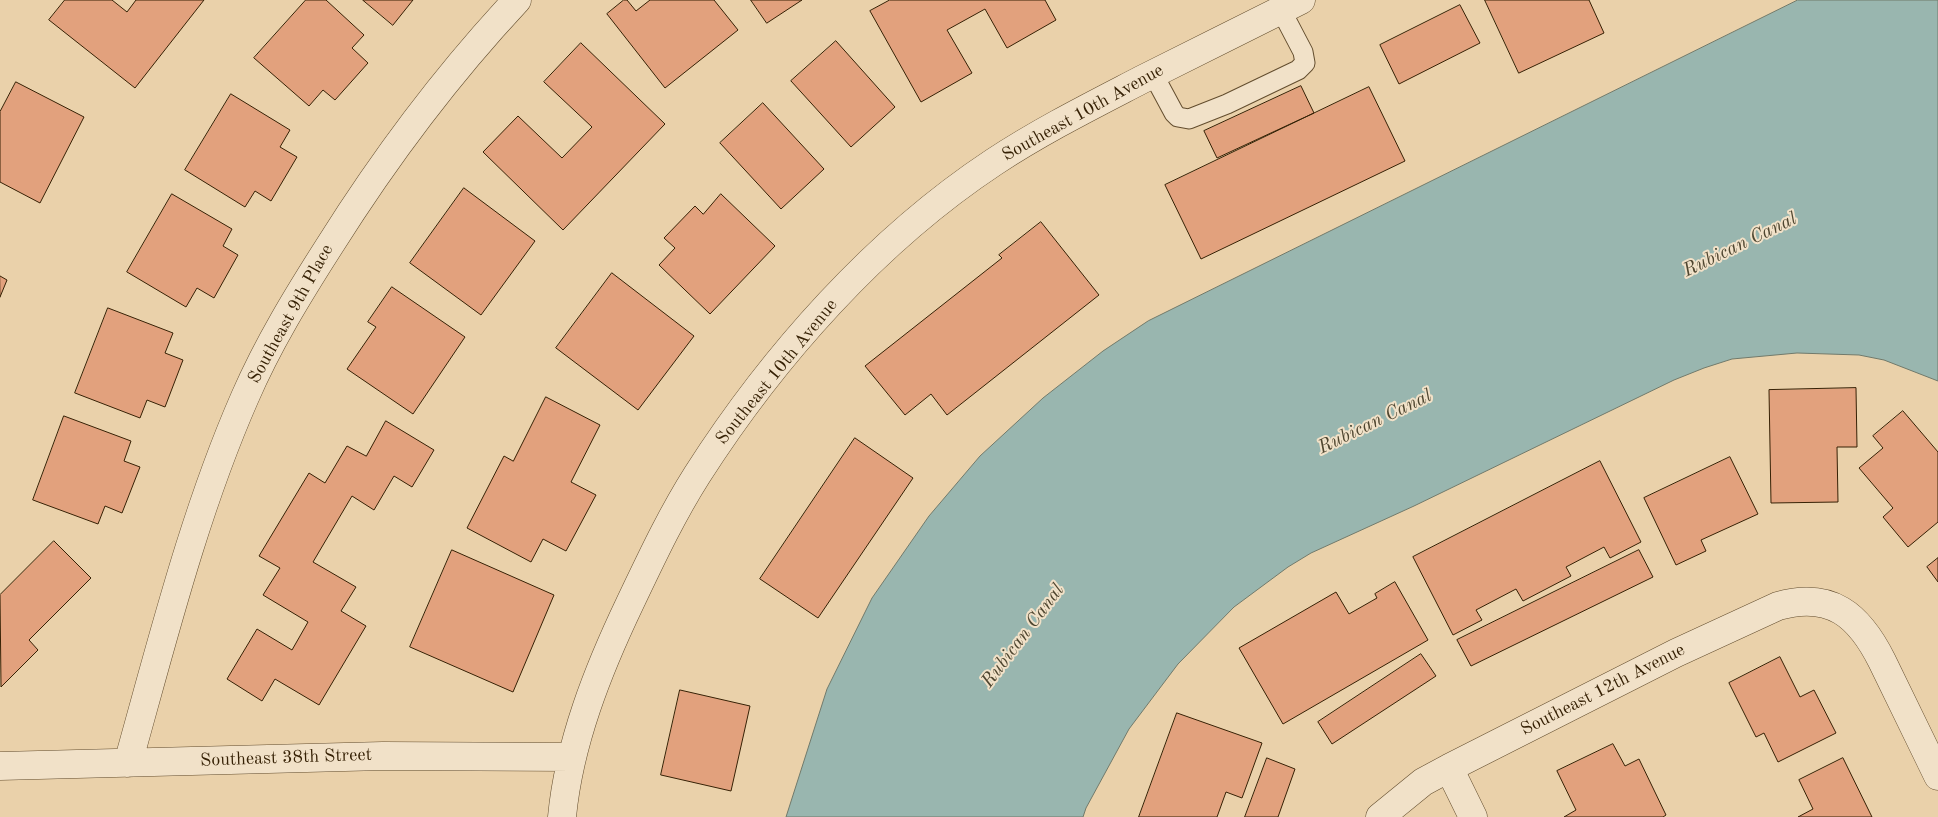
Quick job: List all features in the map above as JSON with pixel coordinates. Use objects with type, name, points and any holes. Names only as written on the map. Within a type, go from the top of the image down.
[{"type":"street","name":"Southeast 9th Place","points":[[128,762],[181,575],[223,449],[245,397],[270,346],[298,296],[371,181],[417,117],[489,30],[517,0]]},
{"type":"street","name":"Southeast 10th Avenue","points":[[562,817],[572,757],[589,702],[616,632],[662,536],[696,477],[734,420],[797,341],[849,284],[906,230],[948,195],[992,163],[1039,134],[1291,5]]},
{"type":"street","name":"Southeast 12th Avenue","points":[[1380,817],[1423,782],[1449,768],[1676,653],[1778,606],[1796,601],[1814,600],[1840,609],[1850,616],[1873,642],[1938,776]]},
{"type":"street","name":"Southeast 38th Street","points":[[0,766],[383,756],[572,757]]},
{"type":"street","points":[[1449,768],[1473,817]]},
{"type":"lane","points":[[1154,74],[1174,113],[1178,117],[1189,119],[1227,104],[1298,70],[1305,63],[1291,5]]},
{"type":"water","name":"Rubican Canal","points":[[1798,0],[1938,0],[1938,381],[1884,360],[1859,355],[1797,353],[1732,359],[1674,380],[1414,506],[1311,553],[1288,567],[1234,607],[1178,664],[1129,729],[1086,808],[1083,817],[786,817],[827,689],[872,598],[929,516],[980,456],[1043,398],[1103,351],[1148,321]]},
{"type":"building","points":[[65,0],[112,0],[127,12],[136,0],[204,0],[135,88],[49,20]]},
{"type":"building","points":[[306,0],[326,0],[364,35],[352,48],[368,63],[335,100],[323,90],[309,106],[254,58]]},
{"type":"building","points":[[363,0],[413,0],[393,25]]},
{"type":"building","points":[[624,0],[627,0],[636,11],[650,0],[714,0],[738,30],[665,88],[607,14]]},
{"type":"building","points":[[751,0],[802,0],[767,23]]},
{"type":"building","points":[[890,0],[1045,0],[1056,20],[1007,48],[985,9],[947,30],[972,73],[921,102],[870,11]]},
{"type":"building","points":[[1485,0],[1589,0],[1604,33],[1519,73]]},
{"type":"building","points":[[1460,5],[1480,43],[1399,84],[1380,45]]},
{"type":"building","points":[[836,41],[895,107],[851,147],[791,81]]},
{"type":"building","points":[[581,43],[665,124],[563,230],[483,152],[518,116],[562,158],[592,127],[544,82]]},
{"type":"building","points":[[16,82],[84,117],[40,203],[0,182],[0,112]]},
{"type":"building","points":[[1301,86],[1314,113],[1217,158],[1204,131]]},
{"type":"building","points":[[1369,87],[1405,161],[1201,259],[1165,185]]},
{"type":"building","points":[[231,94],[290,130],[280,147],[297,157],[271,201],[255,191],[245,207],[185,170]]},
{"type":"building","points":[[763,103],[824,169],[781,209],[720,143]]},
{"type":"building","points":[[464,188],[535,241],[481,315],[410,263]]},
{"type":"building","points":[[172,194],[232,229],[223,246],[238,255],[214,298],[197,288],[186,307],[127,272]]},
{"type":"building","points":[[721,194],[775,246],[710,314],[659,265],[675,248],[664,238],[695,206],[703,214]]},
{"type":"building","points":[[1041,222],[1099,295],[947,415],[931,394],[905,415],[865,366],[1002,258],[999,255]]},
{"type":"building","points":[[612,273],[694,336],[638,410],[556,348]]},
{"type":"building","points":[[0,276],[7,280],[0,297]]},
{"type":"building","points":[[392,287],[465,337],[413,414],[347,369],[376,327],[368,322]]},
{"type":"building","points":[[108,308],[173,333],[165,353],[183,360],[165,407],[147,400],[140,418],[75,393]]},
{"type":"building","points":[[1856,388],[1857,447],[1837,447],[1838,502],[1771,503],[1769,390]]},
{"type":"building","points":[[546,397],[600,425],[571,482],[596,495],[566,551],[543,539],[531,562],[467,528],[504,456],[513,461]]},
{"type":"building","points":[[1903,411],[1938,452],[1938,522],[1908,547],[1883,517],[1893,508],[1859,468],[1883,448],[1873,436]]},
{"type":"building","points":[[64,416],[131,441],[124,461],[140,467],[122,513],[105,506],[98,524],[33,500]]},
{"type":"building","points":[[386,421],[434,450],[412,487],[394,476],[374,510],[352,496],[313,562],[356,587],[341,611],[366,626],[319,705],[275,679],[262,701],[227,679],[257,629],[292,650],[308,622],[263,595],[280,568],[259,556],[309,473],[325,483],[347,446],[366,456]]},
{"type":"building","points":[[855,438],[913,478],[818,618],[760,579]]},
{"type":"building","points":[[1730,457],[1758,514],[1701,540],[1706,551],[1676,565],[1644,498]]},
{"type":"building","points":[[1600,461],[1641,542],[1610,558],[1604,547],[1566,567],[1571,576],[1523,601],[1516,589],[1476,610],[1482,620],[1453,635],[1413,557]]},
{"type":"building","points":[[54,541],[91,578],[29,640],[38,650],[1,687],[0,595]]},
{"type":"building","points":[[452,550],[554,595],[513,692],[410,647]]},
{"type":"building","points":[[1639,550],[1653,577],[1471,666],[1457,640]]},
{"type":"building","points":[[1938,558],[1938,582],[1927,567]]},
{"type":"building","points":[[1395,582],[1428,640],[1283,724],[1239,648],[1336,592],[1349,614],[1377,598],[1375,594]]},
{"type":"building","points":[[1421,654],[1436,676],[1332,744],[1318,722]]},
{"type":"building","points":[[1780,657],[1800,697],[1814,690],[1836,733],[1778,762],[1764,733],[1756,737],[1729,683]]},
{"type":"building","points":[[680,690],[750,706],[731,791],[661,775]]},
{"type":"building","points":[[1177,713],[1262,743],[1242,798],[1226,792],[1217,817],[1139,817]]},
{"type":"building","points":[[1613,744],[1625,766],[1639,759],[1666,815],[1663,817],[1564,817],[1576,810],[1557,771]]},
{"type":"building","points":[[1267,758],[1295,769],[1278,817],[1245,817]]},
{"type":"building","points":[[1843,758],[1872,817],[1798,817],[1813,809],[1799,780]]}]
